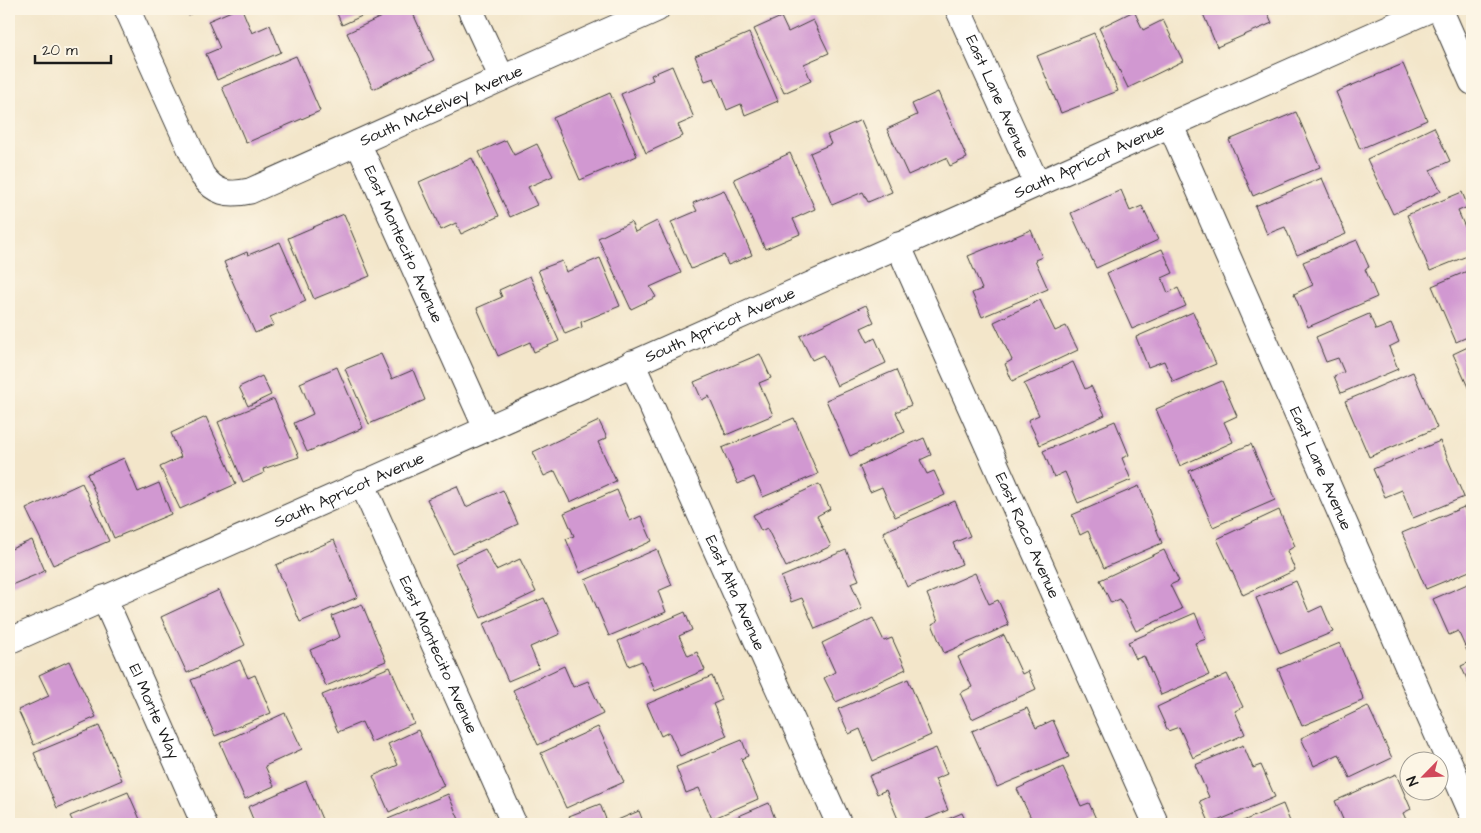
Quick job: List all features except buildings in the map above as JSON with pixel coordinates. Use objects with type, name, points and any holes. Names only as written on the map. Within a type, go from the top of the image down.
[{"type":"street","name":"South McKelvey Avenue","points":[[127,9],[202,175],[210,187],[223,194],[250,191],[657,9]]},
{"type":"street","points":[[470,9],[502,78]]},
{"type":"street","name":"East Lane Avenue","points":[[958,9],[1037,184]]},
{"type":"street","name":"South Apricot Avenue","points":[[9,640],[1431,9]]},
{"type":"street","points":[[1440,9],[1472,82]]},
{"type":"street","name":"East Lane Avenue","points":[[1170,124],[1472,814]]},
{"type":"street","name":"East Montecito Avenue","points":[[358,143],[486,428]]},
{"type":"street","name":"East Raco Avenue","points":[[898,245],[1156,824]]},
{"type":"street","name":"East Alta Avenue","points":[[632,364],[840,824]]},
{"type":"street","name":"East Montecito Avenue","points":[[362,483],[514,824]]},
{"type":"street","name":"El Monte Way","points":[[104,598],[204,824]]}]
